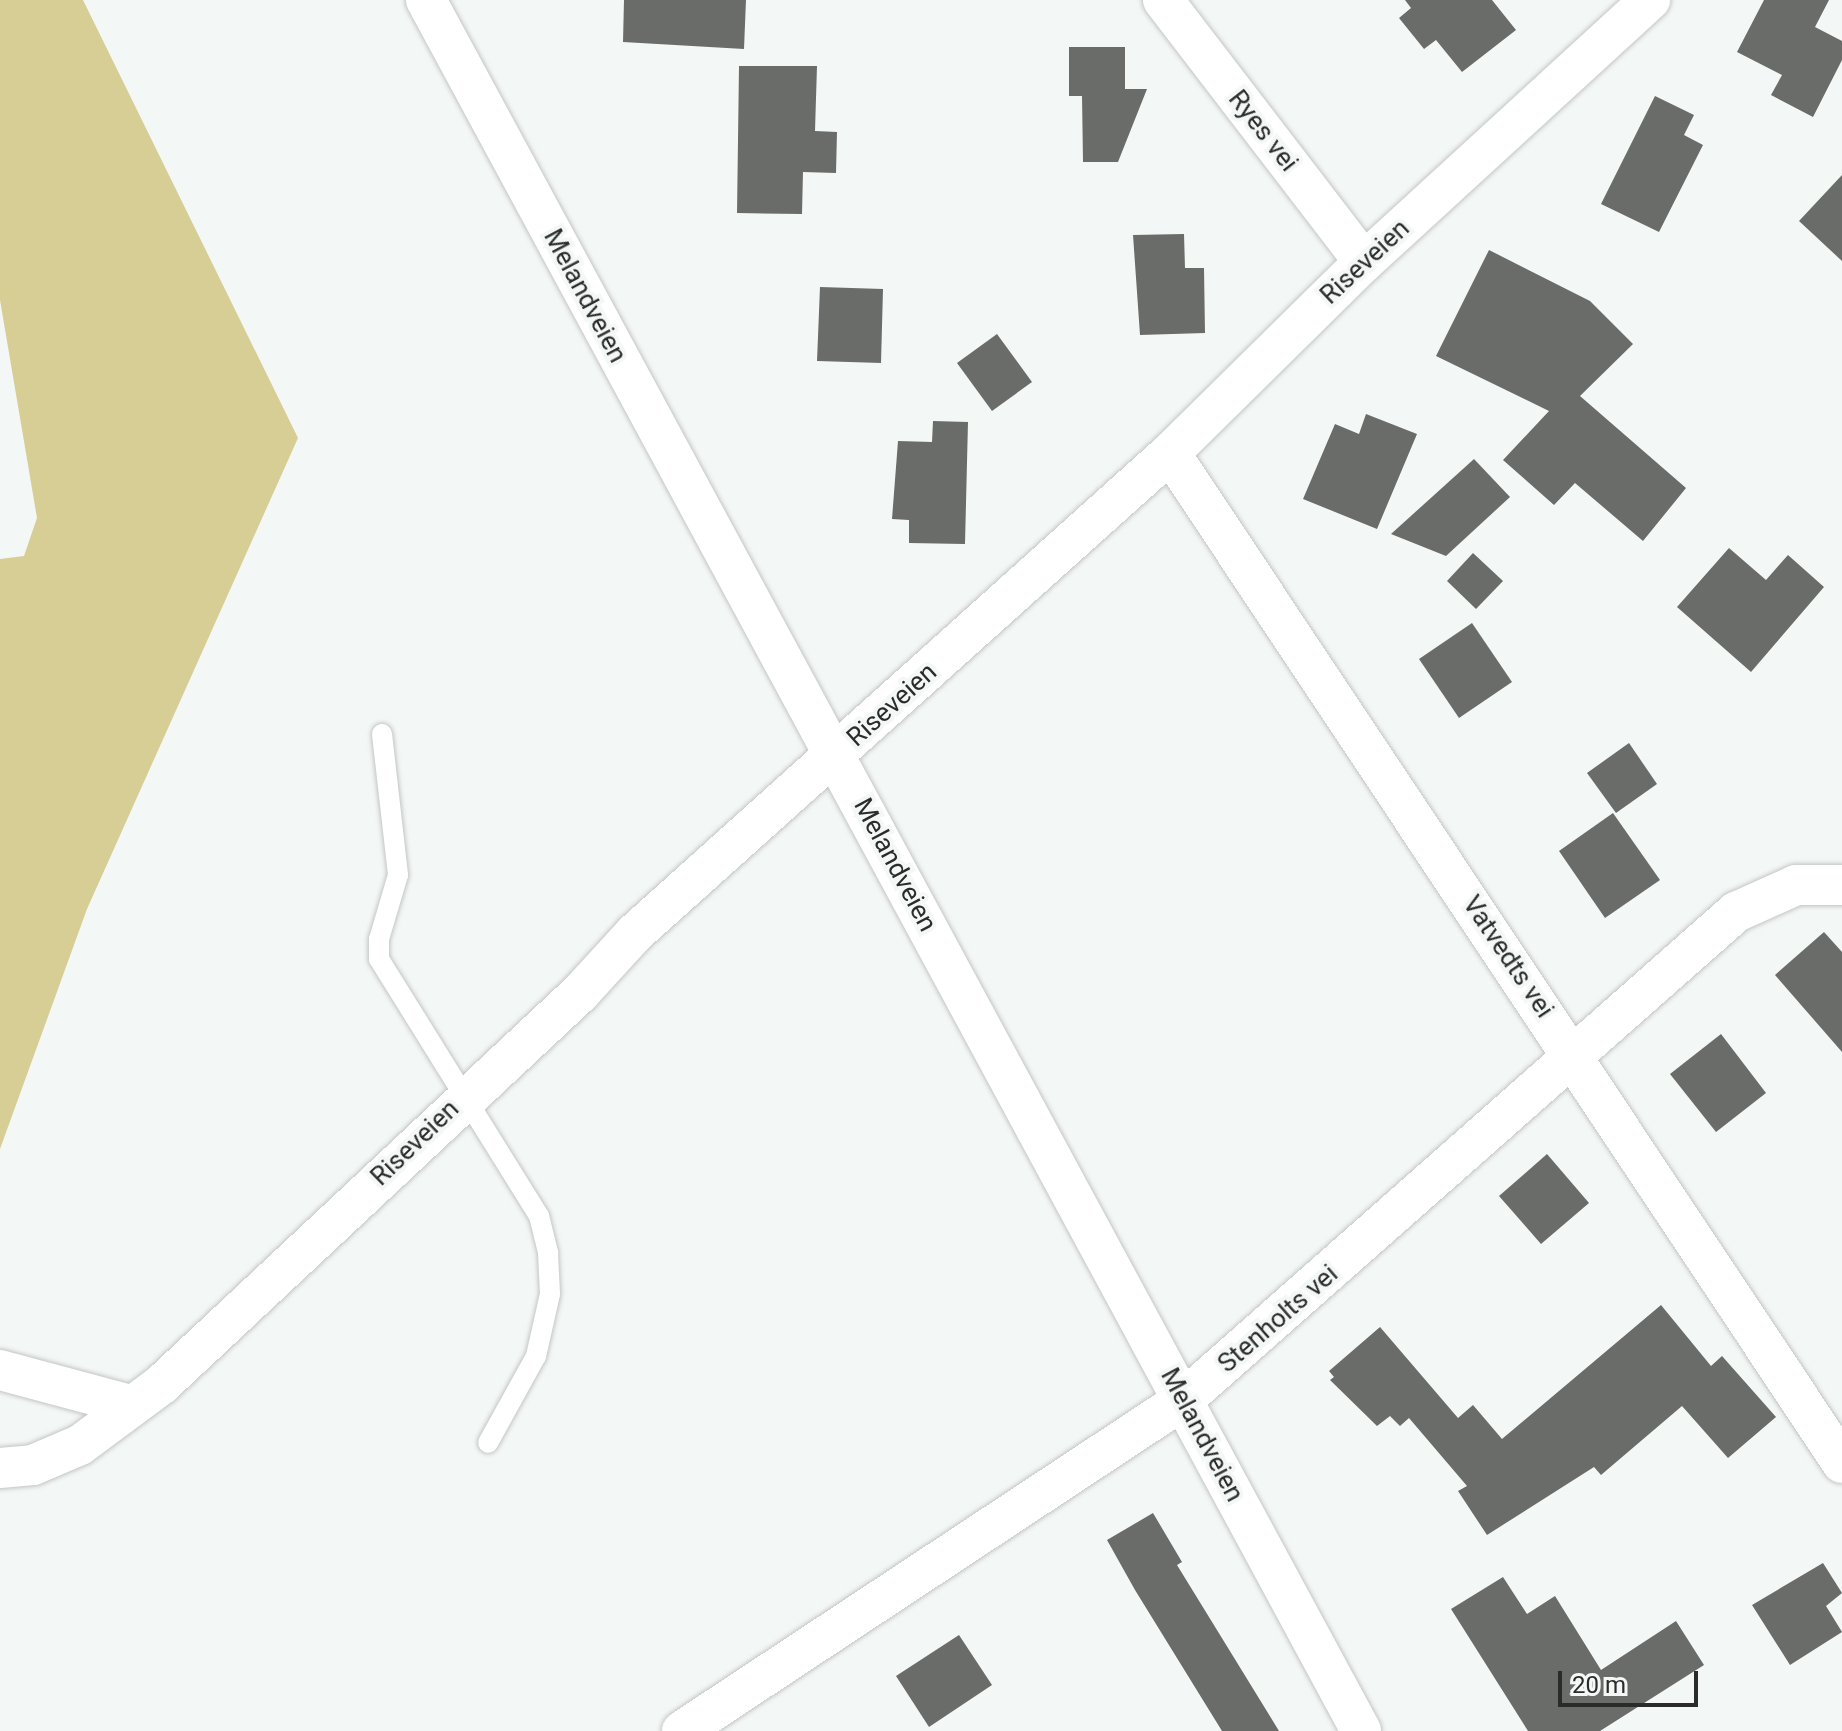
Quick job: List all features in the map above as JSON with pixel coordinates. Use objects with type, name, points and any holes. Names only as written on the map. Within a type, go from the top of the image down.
[{"type":"street","name":"Melandveien","points":[[426,0],[1361,1731]]},
{"type":"street","name":"Ryes vei","points":[[1163,0],[1364,262]]},
{"type":"street","name":"Riseveien","points":[[0,1468],[33,1465],[80,1445],[252,1302],[463,1097],[580,993],[635,933],[1170,453],[1364,262],[1650,0]]},
{"type":"street","name":"Vatvedts vei","points":[[1170,453],[1575,1057],[1842,1463]]},
{"type":"street","name":"Stenholts vei","points":[[682,1731],[1183,1400],[1736,912],[1796,885],[1842,885]]},
{"type":"street","points":[[0,1370],[131,1405]]},
{"type":"lane","points":[[382,734],[398,875],[379,939],[379,959],[539,1216],[548,1253],[550,1294],[536,1356],[488,1443]]},
{"type":"shaded area","points":[[0,0],[83,0],[298,438],[87,909],[0,1149],[0,559],[24,556],[37,518],[0,300]]},
{"type":"building","points":[[624,0],[746,0],[744,49],[623,42]]},
{"type":"building","points":[[1405,0],[1492,0],[1516,30],[1462,72],[1436,40],[1424,49],[1399,18],[1411,8]]},
{"type":"building","points":[[1764,0],[1829,0],[1815,27],[1842,41],[1842,60],[1813,117],[1771,95],[1782,75],[1737,52]]},
{"type":"building","points":[[1069,47],[1125,47],[1125,89],[1147,89],[1118,162],[1083,162],[1082,96],[1069,96]]},
{"type":"building","points":[[739,66],[817,66],[815,131],[837,132],[836,173],[803,172],[802,214],[737,213]]},
{"type":"building","points":[[1655,96],[1694,115],[1684,135],[1703,145],[1659,232],[1601,204]]},
{"type":"building","points":[[1842,175],[1842,261],[1799,221]]},
{"type":"building","points":[[1184,234],[1185,268],[1204,268],[1205,333],[1140,335],[1133,235]]},
{"type":"building","points":[[1489,250],[1590,301],[1633,344],[1580,396],[1686,488],[1643,541],[1575,483],[1554,505],[1503,460],[1549,411],[1436,356]]},
{"type":"building","points":[[820,287],[883,289],[881,363],[817,361]]},
{"type":"building","points":[[997,334],[1032,382],[992,411],[957,363]]},
{"type":"building","points":[[1366,414],[1417,434],[1377,529],[1303,499],[1335,424],[1359,434]]},
{"type":"building","points":[[933,421],[968,422],[965,544],[909,543],[909,520],[892,519],[898,441],[932,442]]},
{"type":"building","points":[[1474,459],[1510,497],[1446,556],[1391,534]]},
{"type":"building","points":[[1729,548],[1766,580],[1788,555],[1824,587],[1751,672],[1677,607]]},
{"type":"building","points":[[1473,553],[1503,581],[1476,609],[1447,581]]},
{"type":"building","points":[[1472,623],[1512,682],[1459,718],[1419,659]]},
{"type":"building","points":[[1629,743],[1657,784],[1616,813],[1587,773]]},
{"type":"building","points":[[1613,813],[1660,880],[1605,918],[1559,851]]},
{"type":"building","points":[[1824,932],[1842,952],[1842,1052],[1775,975]]},
{"type":"building","points":[[1721,1034],[1766,1093],[1716,1132],[1670,1074]]},
{"type":"building","points":[[1547,1154],[1589,1203],[1541,1244],[1499,1196]]},
{"type":"building","points":[[1661,1305],[1711,1366],[1722,1356],[1776,1417],[1728,1458],[1682,1406],[1601,1475],[1594,1467],[1487,1535],[1458,1491],[1467,1486],[1409,1418],[1400,1426],[1390,1416],[1377,1426],[1330,1380],[1334,1377],[1329,1371],[1380,1327],[1458,1418],[1473,1405],[1502,1439]]},
{"type":"building","points":[[1153,1513],[1182,1562],[1177,1565],[1279,1731],[1222,1731],[1135,1590],[1107,1540]]},
{"type":"building","points":[[1823,1563],[1842,1593],[1826,1606],[1842,1632],[1790,1665],[1752,1605]]},
{"type":"building","points":[[1503,1577],[1527,1614],[1555,1596],[1601,1670],[1676,1621],[1704,1665],[1600,1731],[1528,1731],[1451,1609]]},
{"type":"building","points":[[959,1635],[992,1685],[929,1727],[896,1676]]}]
